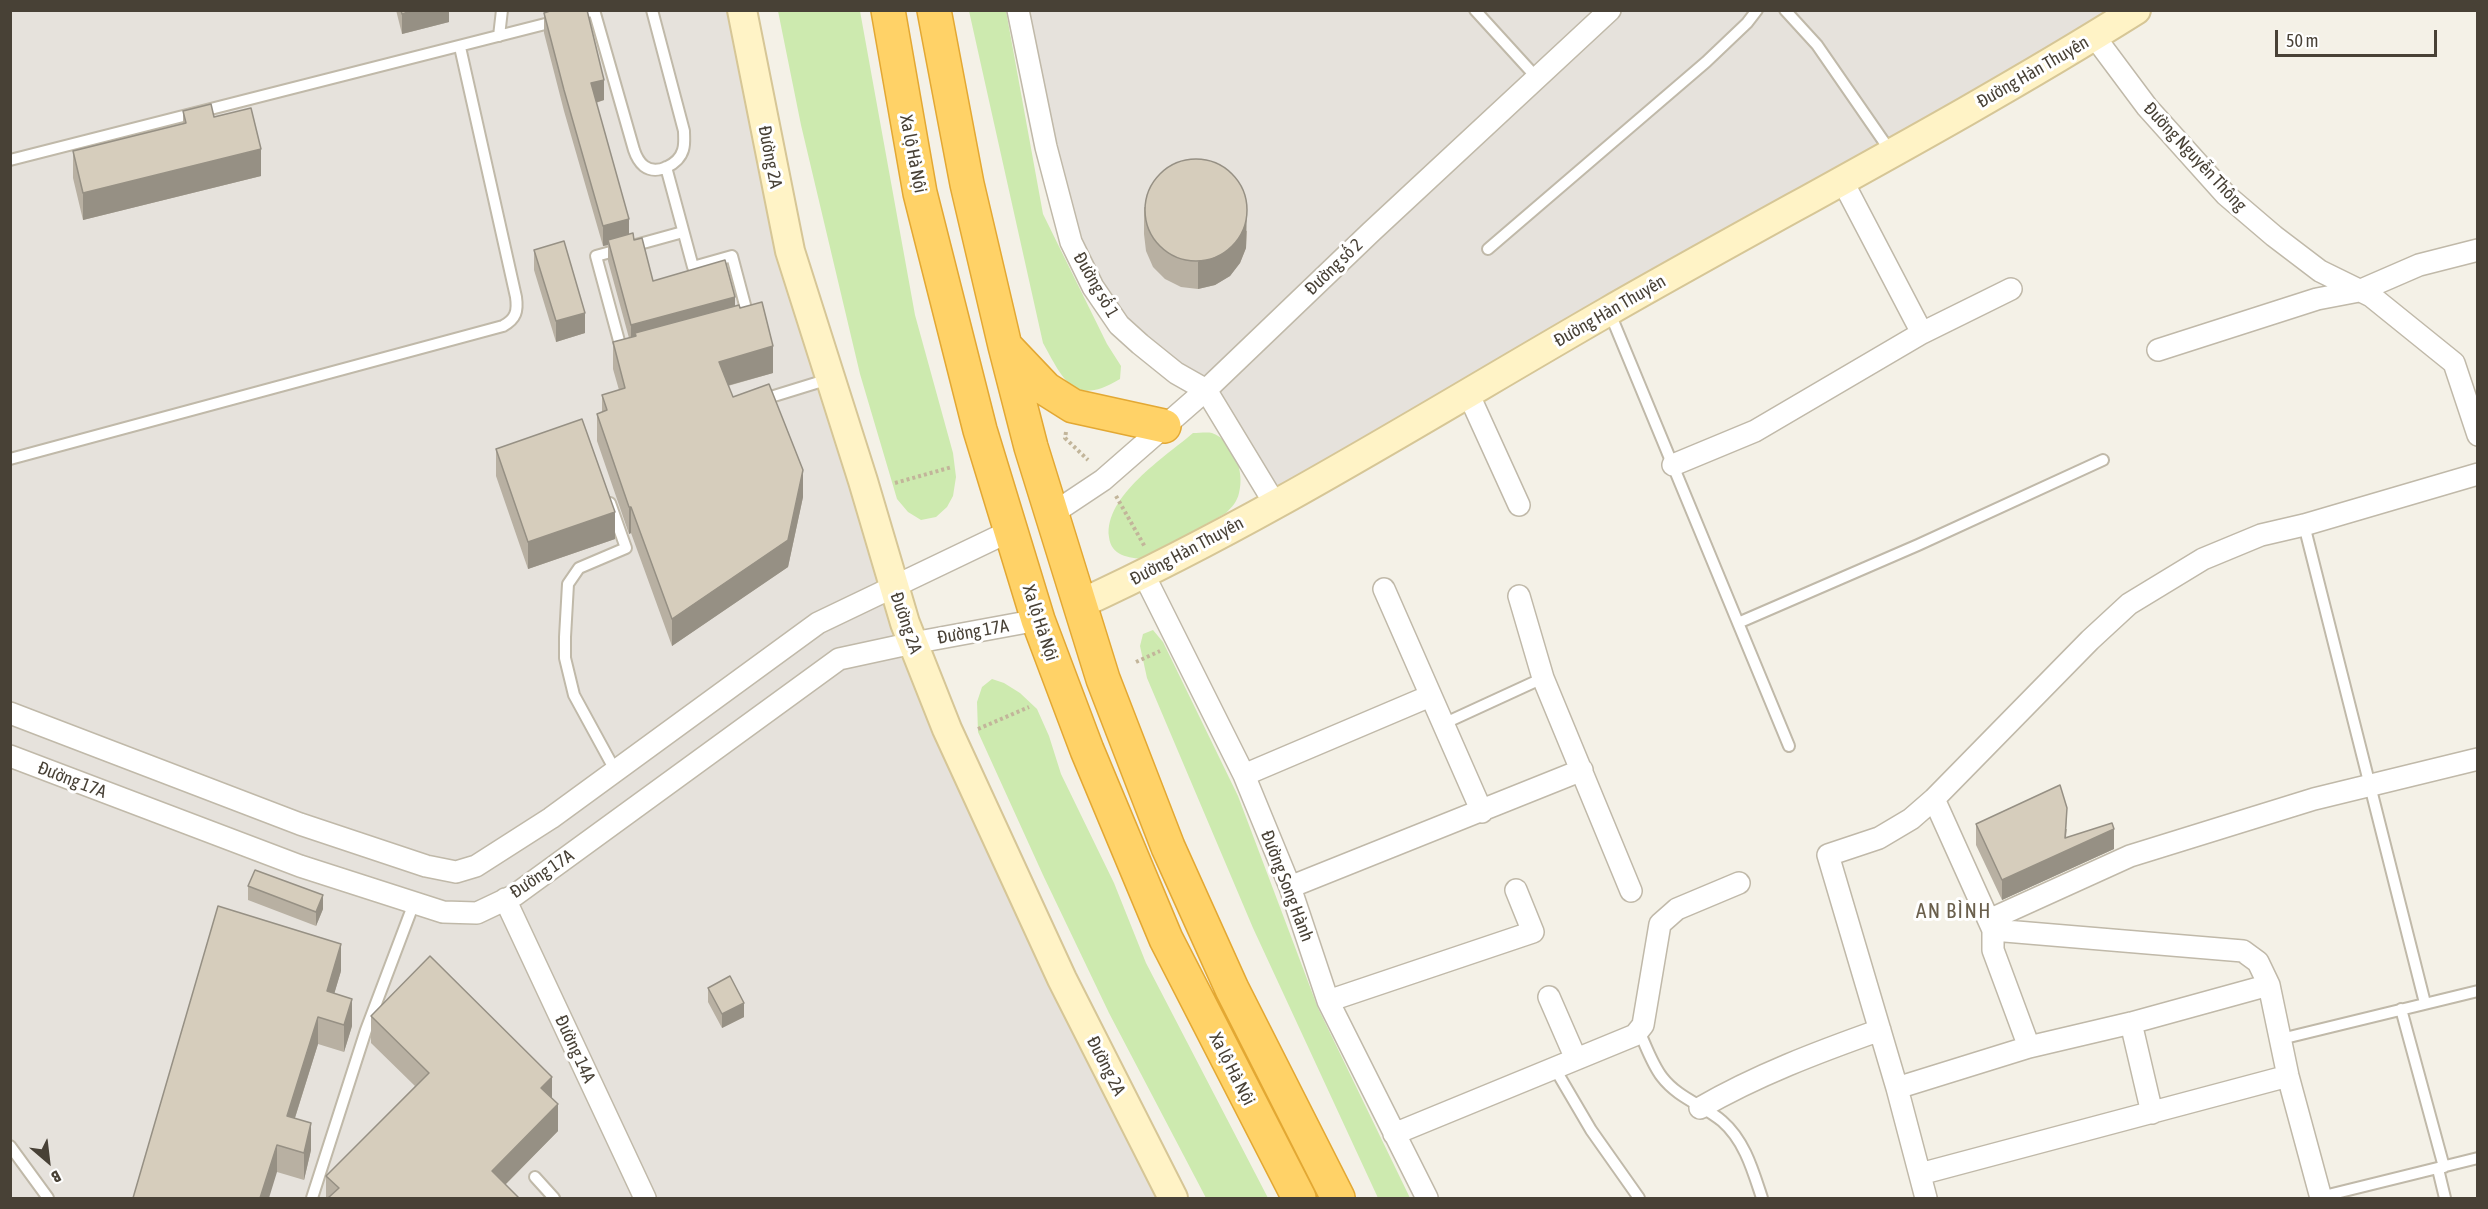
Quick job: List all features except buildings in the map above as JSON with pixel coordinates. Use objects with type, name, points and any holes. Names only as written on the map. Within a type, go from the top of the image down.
[{"type":"highway","name":"Xa lộ Hà Nội","points":[[888,10],[920,193],[980,430],[1038,620],[1087,750],[1166,939],[1299,1198]]},
{"type":"highway","name":"Xa lộ Hà Nội","points":[[934,10],[967,184],[1005,346],[1031,447],[1104,679],[1168,847],[1232,989],[1338,1198]]},
{"type":"highway","points":[[1005,346],[1046,389],[1073,405],[1164,426]]},
{"type":"highway","points":[[1010,531],[1052,514]]},
{"type":"highway","points":[[1038,620],[1080,604]]},
{"type":"street","name":"Đường 2A","points":[[742,10],[786,239],[913,643],[952,740],[1062,979],[1173,1198]]},
{"type":"street","name":"Đường số 1","points":[[1018,10],[1046,147],[1071,242],[1093,287],[1119,325],[1176,373],[1206,390],[1275,504]]},
{"type":"street","name":"Đường số 2","points":[[1052,514],[1103,480],[1206,390],[1371,232],[1610,10]]},
{"type":"street","name":"Đường Hàn Thuyên","points":[[1080,604],[1146,563],[1275,504],[1609,311],[1891,153],[2136,10]]},
{"type":"street","name":"Đường Nguyễn Thông","points":[[2094,36],[2147,107],[2226,195],[2320,271],[2371,296],[2478,384]]},
{"type":"street","points":[[1842,180],[1923,333]]},
{"type":"street","points":[[2158,350],[2317,300],[2359,291],[2419,265],[2478,250]]},
{"type":"street","points":[[1673,465],[1755,431],[1923,333],[2011,289]]},
{"type":"street","points":[[2454,363],[2478,435]]},
{"type":"street","points":[[1468,393],[1518,505]]},
{"type":"street","points":[[1926,1198],[1897,1088],[1828,855],[1879,838],[1911,819],[1934,800],[2090,640],[2130,604],[2204,559],[2260,535],[2304,525],[2478,474]]},
{"type":"street","points":[[10,713],[300,824],[426,866],[456,872],[476,866],[500,852],[616,772],[818,623],[1010,531]]},
{"type":"street","name":"Đường Song Hành","points":[[1146,563],[1244,775],[1290,887],[1328,1001],[1427,1198]]},
{"type":"street","points":[[1384,589],[1482,812]]},
{"type":"street","points":[[1519,596],[1543,678],[1631,891]]},
{"type":"street","name":"Đường 17A","points":[[10,756],[300,866],[442,912],[477,913],[515,895],[838,659],[1038,620]]},
{"type":"street","points":[[1244,775],[1431,696]]},
{"type":"street","points":[[1991,925],[2130,856],[2314,799],[2478,759]]},
{"type":"street","points":[[1290,887],[1582,770]]},
{"type":"street","points":[[1934,800],[1991,925],[1993,950],[2029,1047]]},
{"type":"street","points":[[1394,1134],[1629,1038],[1639,1031],[1643,1024],[1660,924],[1677,909],[1739,883]]},
{"type":"street","points":[[1328,1001],[1533,932],[1516,890]]},
{"type":"street","name":"Đường 14A","points":[[505,899],[645,1198]]},
{"type":"street","points":[[1991,925],[2243,951],[2258,962],[2269,985],[2288,1076],[2320,1198]]},
{"type":"street","points":[[1897,1088],[2029,1047],[2131,1023],[2269,985]]},
{"type":"street","points":[[1549,997],[1576,1059]]},
{"type":"street","points":[[2131,1023],[2152,1113]]},
{"type":"street","points":[[1700,1108],[1758,1077],[1880,1030]]},
{"type":"street","points":[[1920,1174],[2288,1076]]},
{"type":"lane","points":[[499,36],[502,10]]},
{"type":"lane","points":[[10,160],[460,47],[574,13],[594,10],[638,160],[649,169],[666,167],[674,164],[683,151],[684,131],[652,10]]},
{"type":"lane","points":[[1474,10],[1538,78]]},
{"type":"lane","points":[[1488,249],[1706,62],[1747,23],[1757,10]]},
{"type":"lane","points":[[1785,10],[1817,45],[1891,153]]},
{"type":"lane","points":[[10,459],[503,326],[511,321],[517,314],[518,307],[460,47]]},
{"type":"lane","points":[[666,167],[693,267],[732,256],[749,321],[737,325]]},
{"type":"lane","points":[[634,353],[623,356],[596,256],[683,232]]},
{"type":"lane","points":[[1609,311],[1789,746]]},
{"type":"lane","points":[[747,405],[829,378]]},
{"type":"lane","points":[[1738,623],[1918,545],[2103,460]]},
{"type":"lane","points":[[607,495],[626,548],[579,568],[568,584],[565,658],[574,695],[616,772]]},
{"type":"lane","points":[[2304,525],[2425,1003]]},
{"type":"lane","points":[[1443,724],[1543,678]]},
{"type":"lane","points":[[312,1198],[366,1030],[414,903]]},
{"type":"lane","points":[[2282,1039],[2401,1008],[2478,991]]},
{"type":"lane","points":[[2401,1008],[2441,1168],[2445,1198]]},
{"type":"lane","points":[[1639,1031],[1662,1077],[1685,1099],[1722,1121],[1734,1136],[1749,1159],[1762,1198]]},
{"type":"lane","points":[[1554,1067],[1591,1130],[1639,1198]]},
{"type":"lane","points":[[10,1146],[48,1198]]},
{"type":"lane","points":[[2320,1198],[2478,1158]]},
{"type":"lane","points":[[535,1177],[554,1198]]},
{"type":"path","points":[[1065,438],[1088,460]]},
{"type":"path","points":[[895,483],[952,467]]},
{"type":"path","points":[[1116,495],[1146,563]]},
{"type":"path","points":[[1136,662],[1167,647]]},
{"type":"path","points":[[978,729],[1029,707]]},
{"type":"shaded area","points":[[10,11],[729,11],[778,256],[894,629],[1159,1198],[11,1198]]},
{"type":"shaded area","points":[[1026,11],[2113,11],[1275,489],[1182,367],[1124,319],[1100,283],[1078,241],[1054,148]]},
{"type":"green space","points":[[778,11],[860,11],[915,315],[953,453],[956,477],[953,496],[947,507],[936,517],[921,520],[908,512],[897,499],[860,374],[801,125]]},
{"type":"green space","points":[[969,11],[1006,11],[1043,214],[1107,344],[1121,366],[1120,379],[1104,387],[1092,391],[1072,386],[1057,369],[1043,343]]},
{"type":"green space","points":[[1193,433],[1212,433],[1220,437],[1232,450],[1240,476],[1236,502],[1226,513],[1144,559],[1127,557],[1117,552],[1110,543],[1109,537],[1110,522],[1116,507],[1139,479]]},
{"type":"green space","points":[[1153,630],[1163,642],[1238,796],[1318,1008],[1410,1198],[1378,1198],[1253,928],[1147,678],[1140,646],[1143,634]]},
{"type":"green space","points":[[992,679],[1020,693],[1037,709],[1049,736],[1061,774],[1114,883],[1146,963],[1268,1198],[1206,1198],[1109,1013],[978,732],[977,702],[982,687]]},
{"type":"district","name":"AN BÌNH","points":[[1954,911]]}]
